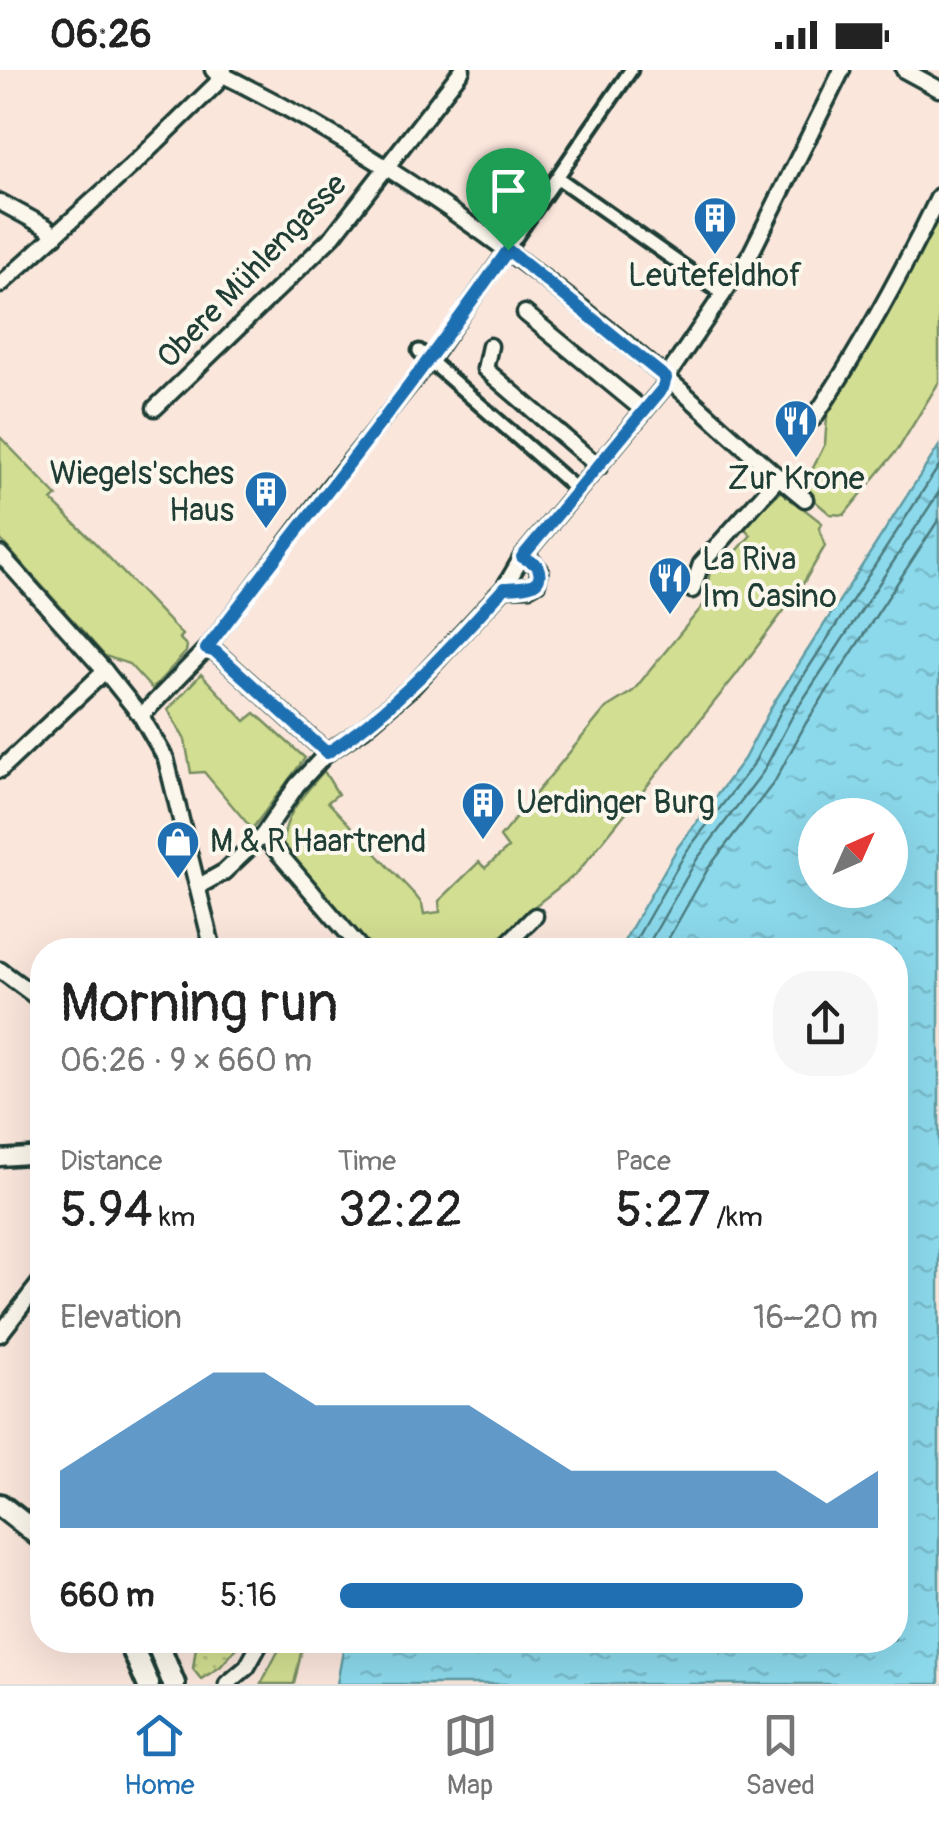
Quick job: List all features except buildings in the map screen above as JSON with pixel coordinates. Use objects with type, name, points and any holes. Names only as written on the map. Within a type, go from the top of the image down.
[{"type":"main road","points":[[0,1506],[30,1529]]},
{"type":"main road","points":[[135,1653],[148,1684]]},
{"type":"main road","points":[[161,1653],[174,1684]]},
{"type":"street","name":"Obere Mühlengasse","points":[[155,408],[333,236],[462,70]]},
{"type":"street","points":[[141,716],[206,649],[329,486],[431,360],[631,70]]},
{"type":"street","points":[[199,886],[224,872],[263,835],[297,785],[327,753],[363,729],[412,686],[504,588],[522,557],[663,388],[751,252],[842,70]]},
{"type":"street","points":[[904,70],[939,89]]},
{"type":"street","points":[[0,285],[158,141],[219,71],[384,169],[508,250],[666,378],[805,499]]},
{"type":"street","points":[[558,178],[724,295]]},
{"type":"street","points":[[814,418],[852,359],[939,196]]},
{"type":"street","points":[[0,202],[55,236]]},
{"type":"street","points":[[524,313],[644,412]]},
{"type":"street","points":[[490,346],[485,369],[599,467]]},
{"type":"street","points":[[420,352],[578,491]]},
{"type":"street","points":[[692,590],[700,564],[779,477]]},
{"type":"street","points":[[0,554],[141,716],[166,759],[210,938]]},
{"type":"street","points":[[504,588],[537,583],[537,565],[522,557]]},
{"type":"street","points":[[206,649],[216,652],[327,753]]},
{"type":"street","points":[[0,770],[105,672]]},
{"type":"street","points":[[263,835],[352,938]]},
{"type":"street","points":[[513,938],[535,916]]},
{"type":"street","points":[[0,970],[30,992]]},
{"type":"street","points":[[0,1158],[30,1156]]},
{"type":"street","points":[[0,1334],[30,1295]]},
{"type":"street","points":[[227,1684],[247,1667],[255,1653]]},
{"type":"green space","points":[[939,202],[939,382],[899,448],[844,515],[830,514],[802,490],[825,444],[828,403]]},
{"type":"green space","points":[[0,437],[57,496],[52,501],[182,635],[179,638],[187,646],[186,652],[152,689],[129,664],[105,656],[0,539]]},
{"type":"green space","points":[[781,491],[822,523],[819,528],[825,546],[800,589],[736,675],[576,874],[531,909],[504,938],[359,938],[283,845],[291,814],[324,771],[338,794],[328,802],[415,895],[424,914],[440,912],[439,901],[479,862],[485,868],[508,848],[500,837],[606,708],[633,691],[705,603],[711,563],[720,570],[751,535],[743,527]]},
{"type":"green space","points":[[201,674],[245,721],[255,713],[305,758],[252,829],[204,772],[191,773],[185,740],[168,710]]},
{"type":"green space","points":[[195,1653],[232,1653],[201,1679],[193,1669]]},
{"type":"green space","points":[[277,1653],[301,1653],[294,1684],[261,1684]]},
{"type":"water","points":[[939,446],[939,1684],[337,1684],[343,1653],[908,1653],[908,938],[626,938],[678,847],[744,759],[773,704]]},
{"type":"place","name":"Leutefeldhof","points":[[715,256]]},
{"type":"place","name":"Zur Krone","points":[[796,459]]},
{"type":"place","name":"Wiegels'sches Haus","points":[[266,530]]},
{"type":"place","name":"La Riva Im Casino","points":[[670,616]]},
{"type":"place","name":"Uerdinger Burg","points":[[483,841]]},
{"type":"place","name":"M & R Haartrend","points":[[178,880]]},
{"type":"route","points":[[508,250],[666,378],[663,388],[522,557],[540,570],[537,583],[504,588],[381,715],[327,753],[216,652],[206,649],[329,486],[431,360],[508,250]]}]
